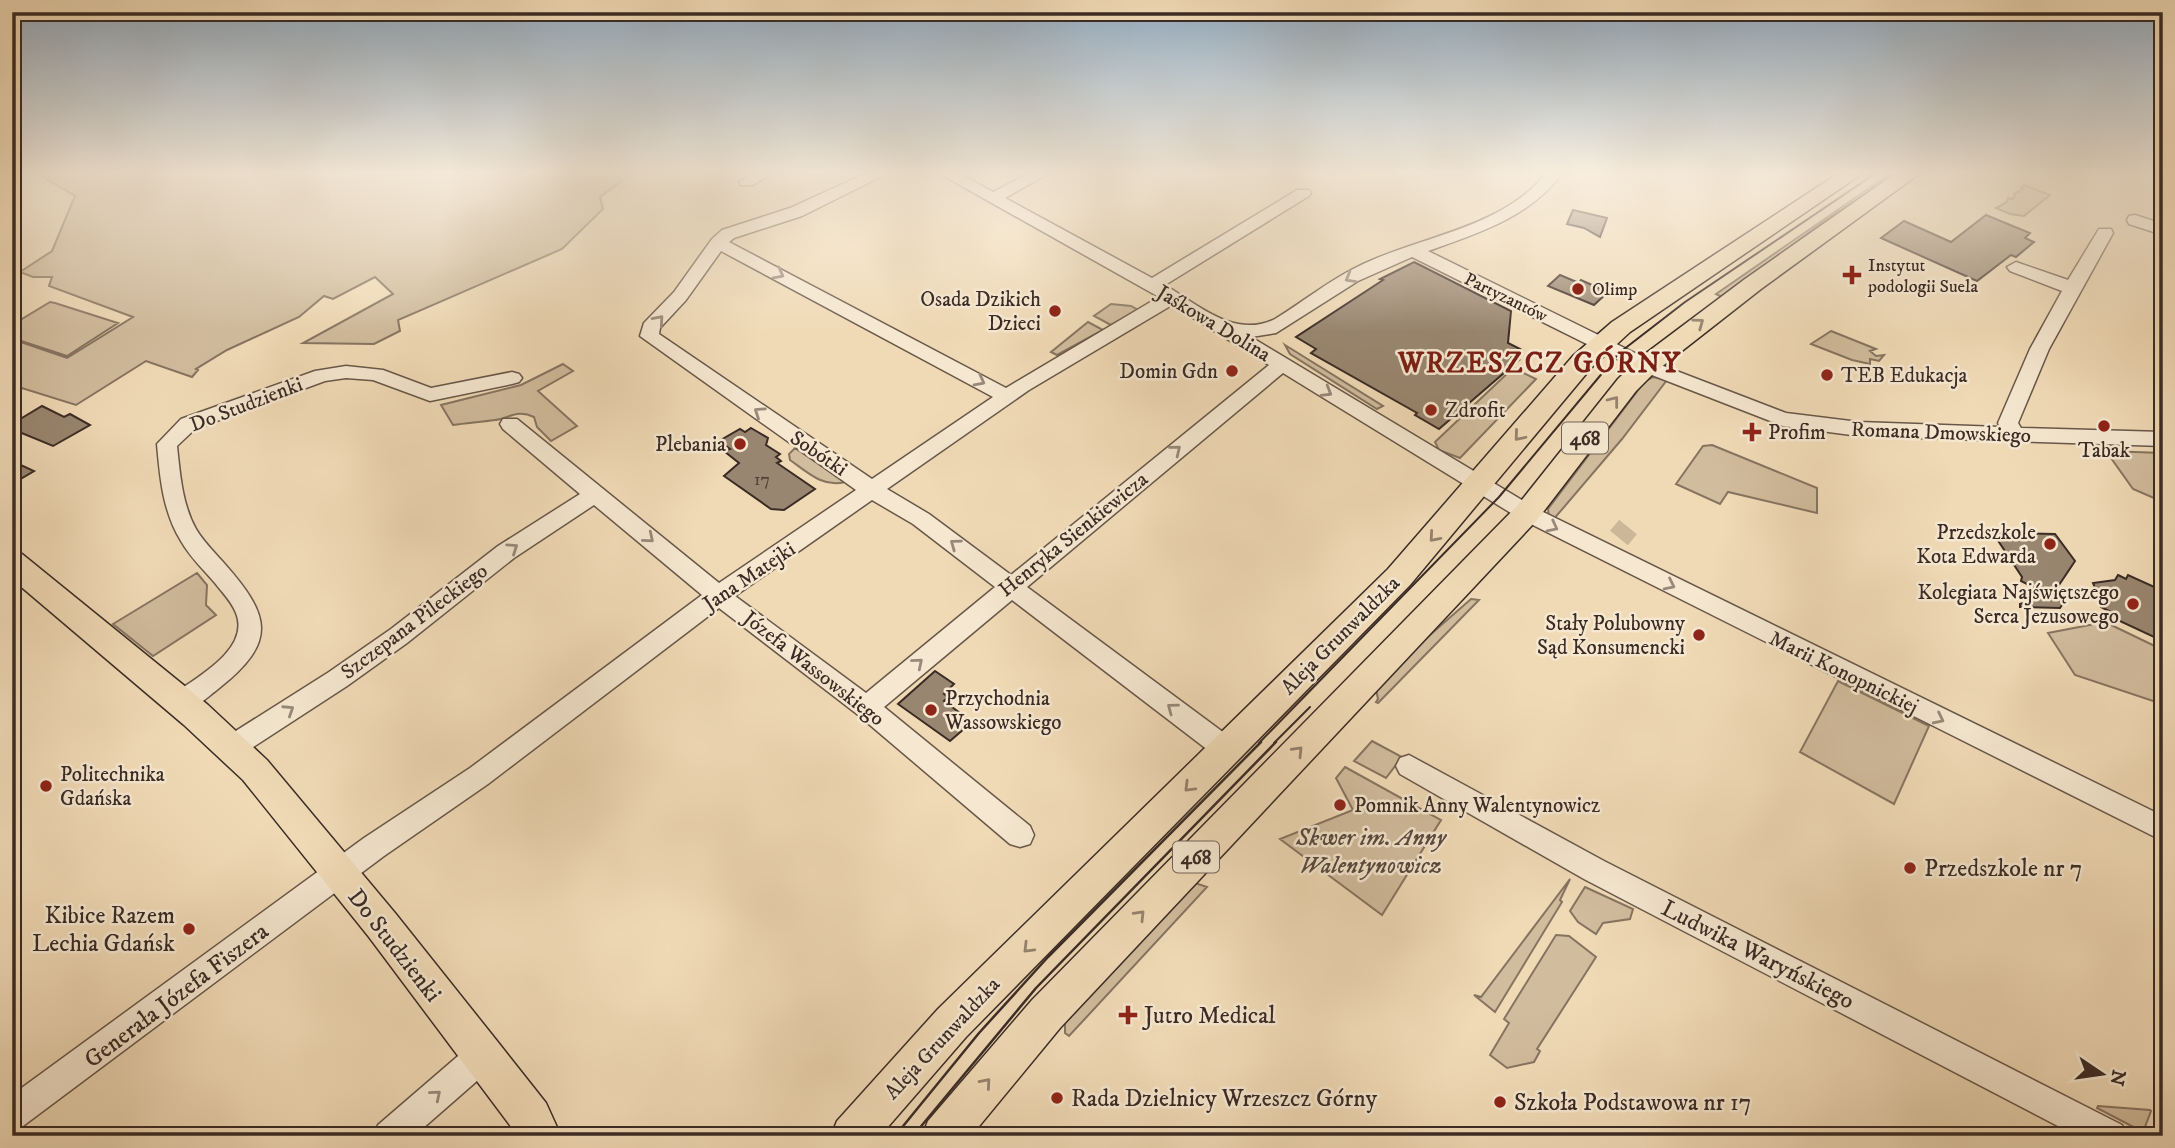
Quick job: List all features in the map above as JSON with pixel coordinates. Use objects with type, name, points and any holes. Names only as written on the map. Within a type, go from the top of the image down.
[{"type":"main road","name":"Aleja Grunwaldzka","points":[[852,1136],[952,1023],[1399,577],[1479,486],[1560,387],[1601,344],[1621,327],[1775,225]]},
{"type":"main road","name":"468","points":[[943,1136],[1046,1014],[1527,513],[1627,385],[1646,366],[1753,284],[1837,225]]},
{"type":"main road","name":"Do Studzienki","points":[[12,562],[181,702],[255,770],[382,925],[531,1118],[540,1136]]},
{"type":"street","name":"Sobótki","points":[[757,225],[728,234],[718,243],[681,296],[651,327],[649,336],[872,490],[921,519],[1226,749]]},
{"type":"street","name":"Jaśkowa Dolina","points":[[1042,225],[1152,285],[1527,513]]},
{"type":"street","points":[[1152,285],[1251,225]]},
{"type":"street","points":[[1224,329],[1267,330],[1363,270],[1480,225]]},
{"type":"street","points":[[2014,434],[2009,425],[2010,418],[2072,288],[2105,233]]},
{"type":"street","points":[[718,243],[1007,396]]},
{"type":"street","name":"Partyzantów","points":[[1412,250],[1646,366]]},
{"type":"street","points":[[2016,267],[2072,288]]},
{"type":"street","name":"Jana Matejki","points":[[338,873],[479,776],[719,596],[1007,396],[1076,352],[1172,297]]},
{"type":"street","points":[[1267,330],[1275,360]]},
{"type":"street","name":"Henryka Sienkiewicza","points":[[866,707],[1275,360]]},
{"type":"street","name":"Romana Dmowskiego","points":[[1646,366],[1746,406],[1799,422],[1851,429],[2163,439]]},
{"type":"street","name":"Do Studzienki","points":[[181,702],[227,667],[244,649],[252,626],[246,609],[189,537],[181,520],[170,477],[167,444],[181,428],[322,375],[346,372],[376,374],[430,395],[512,378]]},
{"type":"street","name":"Józefa Wassowskiego","points":[[510,424],[719,596],[866,707],[1020,835]]},
{"type":"street","name":"Szczepana Pileckiego","points":[[232,747],[338,679],[399,636],[506,552],[596,494]]},
{"type":"street","name":"Marii Konopnickiej","points":[[1527,513],[2163,829]]},
{"type":"street","name":"Ludwika Waryńskiego","points":[[1409,766],[1594,870],[2111,1136]]},
{"type":"street","name":"Generała Józefa Fiszera","points":[[12,1115],[338,873]]},
{"type":"street","points":[[389,1136],[483,1055]]},
{"type":"green space","points":[[63,225],[587,225],[562,249],[398,320],[400,331],[374,344],[303,343],[393,294],[375,277],[333,299],[324,296],[299,317],[227,350],[196,369],[198,370],[192,377],[146,361],[76,405],[12,385],[12,339],[67,358],[133,317],[49,286],[52,277],[33,277],[20,272],[52,251]]},
{"type":"green space","points":[[1816,225],[1820,225],[1722,297],[1716,294]]},
{"type":"green space","points":[[50,302],[118,323],[67,356],[12,338],[12,325]]},
{"type":"green space","points":[[1111,304],[1131,306],[1138,310],[1111,325],[1094,316]]},
{"type":"green space","points":[[1088,322],[1103,330],[1057,355],[1051,352]]},
{"type":"green space","points":[[1831,331],[1876,349],[1870,351],[1876,356],[1884,355],[1879,361],[1870,359],[1870,364],[1811,344]]},
{"type":"green space","points":[[1285,345],[1383,406],[1377,409],[1290,354]]},
{"type":"green space","points":[[563,364],[573,371],[538,391],[577,426],[551,441],[537,427],[534,417],[528,415],[518,414],[453,425],[441,405],[521,385]]},
{"type":"green space","points":[[1513,368],[1536,379],[1460,458],[1439,450],[1435,442]]},
{"type":"green space","points":[[1653,377],[1667,380],[1622,439],[1553,520],[1549,517],[1548,509],[1645,381]]},
{"type":"green space","points":[[1712,445],[1817,488],[1817,513],[1728,492],[1720,504],[1676,484],[1703,446]]},
{"type":"green space","points":[[795,448],[845,482],[830,483],[809,474],[790,460],[789,454]]},
{"type":"green space","points":[[2106,451],[2163,453],[2163,502],[2133,489]]},
{"type":"green space","points":[[197,573],[207,585],[206,605],[216,615],[153,656],[113,624]]},
{"type":"green space","points":[[1471,599],[1479,600],[1378,703],[1376,702],[1376,689],[1414,649]]},
{"type":"green space","points":[[2105,622],[2163,650],[2163,672],[2156,702],[2075,675],[2048,633]]},
{"type":"green space","points":[[1838,681],[1929,726],[1894,804],[1800,752]]},
{"type":"green space","points":[[1372,741],[1402,757],[1386,778],[1354,761]]},
{"type":"green space","name":"Skwer im. Anny Walentynowicz","points":[[1345,767],[1441,820],[1382,915],[1280,839],[1353,810],[1336,778]]},
{"type":"green space","points":[[1570,879],[1560,900],[1562,902],[1495,1012],[1474,995],[1481,997]]},
{"type":"green space","points":[[1192,882],[1207,887],[1069,1036],[1065,1033],[1065,1017]]},
{"type":"green space","points":[[1585,887],[1633,909],[1630,919],[1603,923],[1596,934],[1578,922],[1570,911]]},
{"type":"green space","points":[[1556,935],[1569,936],[1596,957],[1537,1049],[1540,1051],[1534,1062],[1507,1068],[1490,1055],[1509,1023],[1504,1019]]},
{"type":"green space","points":[[2097,1108],[2151,1111],[2143,1132]]},
{"type":"building","points":[[1569,225],[1605,225],[1600,237],[1584,228]]},
{"type":"building","points":[[1899,225],[1912,225],[1951,242],[1974,225],[2009,225],[2030,233],[2025,238],[2034,242],[2016,257],[2011,255],[1977,281],[1881,238]]},
{"type":"building","points":[[1414,262],[1511,311],[1508,343],[1520,349],[1511,357],[1519,360],[1439,429],[1415,415],[1417,413],[1311,353],[1316,349],[1296,337],[1383,280],[1380,279]]},
{"type":"building","name":"Olimp","points":[[1560,275],[1579,283],[1581,280],[1608,292],[1594,305],[1548,286]]},
{"type":"building","points":[[42,406],[64,417],[70,414],[90,425],[53,446],[12,429],[12,424]]},
{"type":"building","points":[[751,428],[768,438],[766,445],[780,454],[776,457],[781,461],[777,463],[815,489],[784,510],[771,509],[724,476],[739,463],[724,451],[730,449],[719,441],[740,429],[745,432]]},
{"type":"building","points":[[12,461],[34,471],[12,484]]},
{"type":"building","points":[[2011,530],[2017,533],[2055,534],[2075,561],[2053,594],[2072,589],[2060,608],[2020,607],[2020,604],[2037,599],[2027,584],[2021,581],[2022,577],[1993,533],[2009,533]]},
{"type":"building","name":"Kolegiata Najświętszego Serca Jezusowego","points":[[2118,575],[2126,579],[2128,575],[2163,591],[2163,636],[2156,633],[2154,637],[2107,615],[2109,611],[2101,607],[2104,601],[2099,597],[2093,583],[2115,580]]},
{"type":"building","name":"Przychodnia Wassowskiego","points":[[935,671],[954,684],[944,694],[948,697],[944,701],[972,722],[950,741],[898,704]]},
{"type":"tunnel","points":[[1619,538],[1628,527]]},
{"type":"tram line","points":[[1259,743],[1499,497],[1619,353],[1685,302],[1800,225]]},
{"type":"tram line","points":[[1274,743],[1310,707]]},
{"type":"tram line","points":[[895,1136],[979,1033],[1048,957],[1261,742]]},
{"type":"tram line","points":[[913,1136],[1036,988],[1276,742]]},
{"type":"place","name":"Instytut podologii Suela","points":[[1852,275]]},
{"type":"place","name":"Olimp","points":[[1578,289]]},
{"type":"place","name":"Osada Dzikich Dzieci","points":[[1055,311]]},
{"type":"place","name":"Domin Gdn","points":[[1232,371]]},
{"type":"place","name":"TEB Edukacja","points":[[1827,375]]},
{"type":"place","name":"Zdrofit","points":[[1431,410]]},
{"type":"place","name":"Tabak","points":[[2104,426]]},
{"type":"place","name":"Profim","points":[[1752,432]]},
{"type":"place","name":"Plebania","points":[[740,444]]},
{"type":"place","name":"Przedszkole Kota Edwarda","points":[[2050,544]]},
{"type":"place","name":"Kolegiata Najświętszego Serca Jezusowego","points":[[2133,604]]},
{"type":"place","name":"Stały Polubowny Sąd Konsumencki","points":[[1699,635]]},
{"type":"place","name":"Przychodnia Wassowskiego","points":[[931,710]]},
{"type":"place","name":"Politechnika Gdańska","points":[[46,786]]},
{"type":"place","name":"Pomnik Anny Walentynowicz","points":[[1340,805]]},
{"type":"place","name":"Przedszkole nr 7","points":[[1910,868]]},
{"type":"place","name":"Kibice Razem Lechia Gdańsk","points":[[189,929]]},
{"type":"place","name":"Jutro Medical","points":[[1128,1015]]},
{"type":"place","name":"Rada Dzielnicy Wrzeszcz Górny","points":[[1057,1098]]},
{"type":"place","name":"Szkoła Podstawowa nr 17","points":[[1500,1102]]},
{"type":"district","name":"WRZESZCZ GÓRNY","points":[[1540,362]]}]
